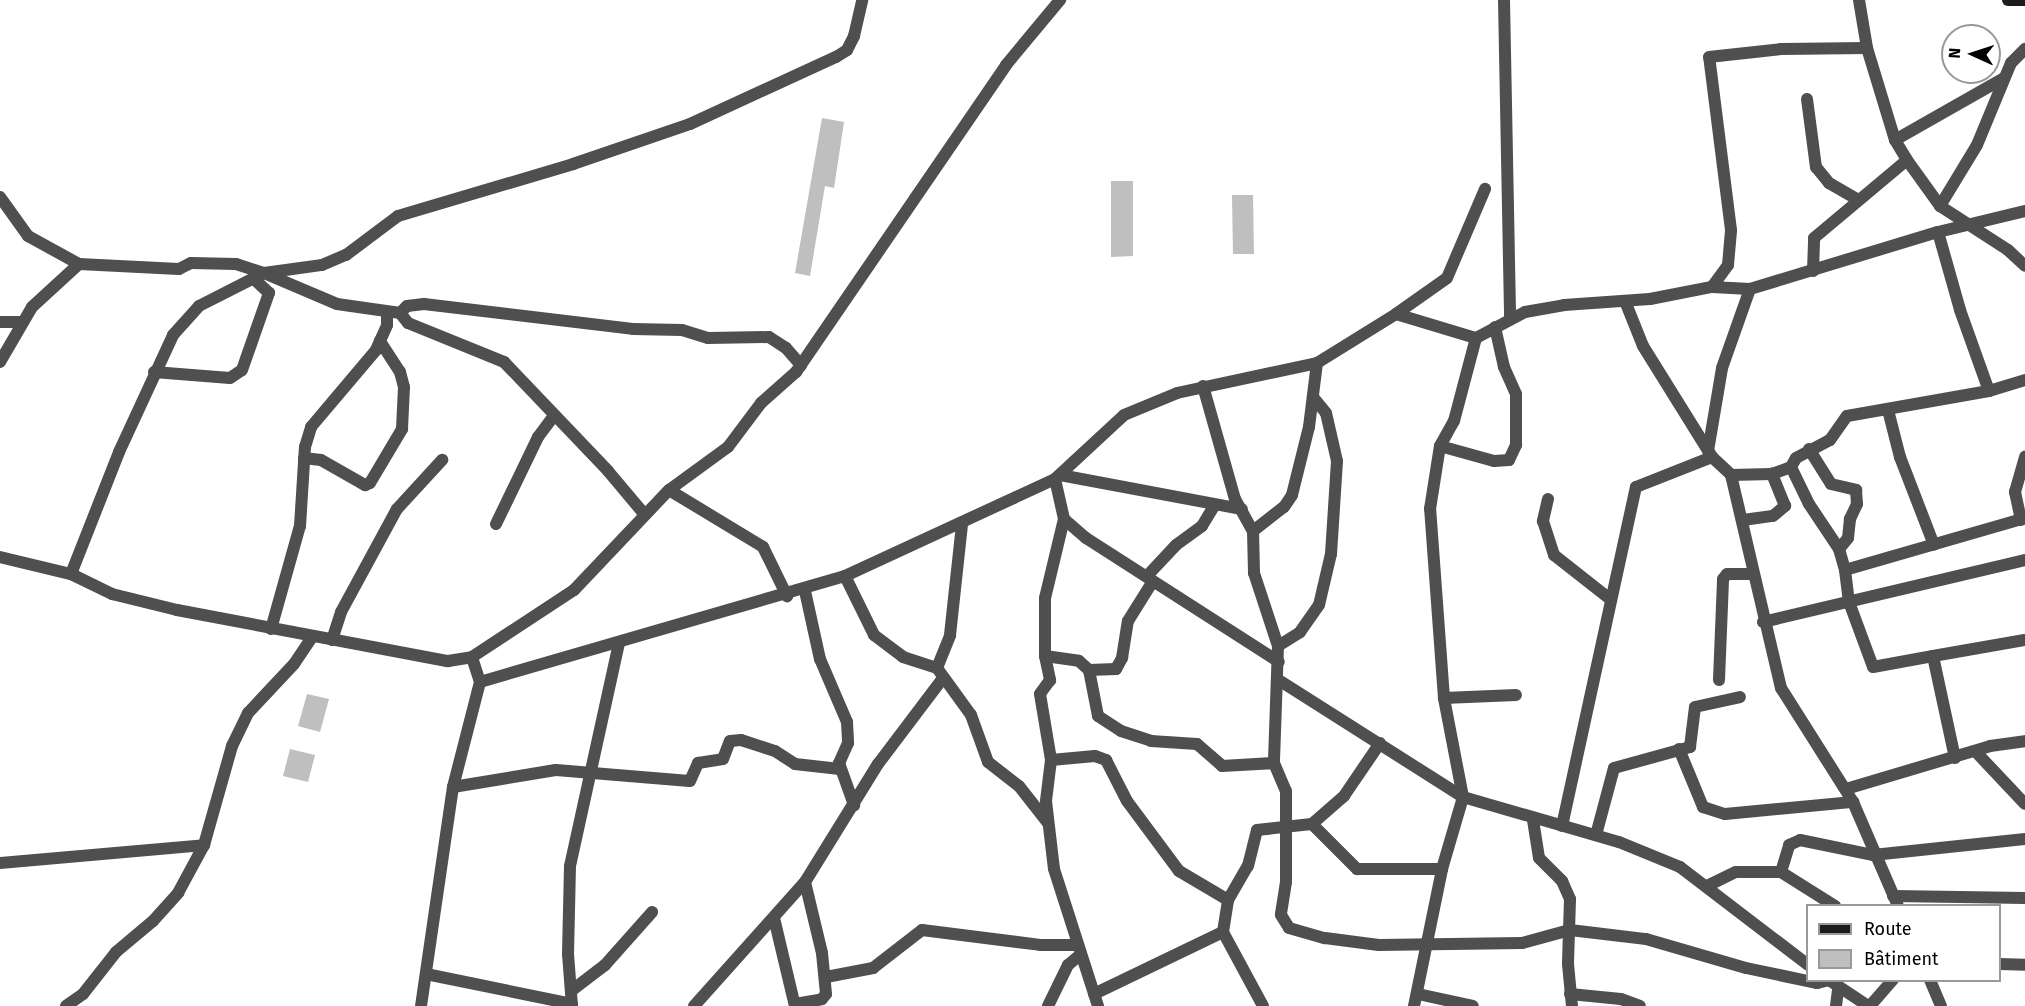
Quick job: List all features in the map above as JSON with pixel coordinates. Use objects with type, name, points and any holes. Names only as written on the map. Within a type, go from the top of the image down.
[{"type":"street","points":[[71,573],[154,372],[173,335],[199,306],[259,276],[334,261],[398,216],[679,128],[783,83],[847,50],[861,18],[862,0]]},
{"type":"street","points":[[0,557],[71,573],[112,594],[271,629],[332,640],[367,643],[448,661],[471,657],[574,590],[669,490],[728,447],[761,403],[801,365],[1006,65],[1060,0]]},
{"type":"street","points":[[1504,0],[1510,319]]},
{"type":"street","points":[[1859,0],[1867,48],[1895,140],[1907,160],[1940,206],[2025,266]]},
{"type":"street","points":[[2008,0],[2025,0]]},
{"type":"street","points":[[1712,287],[1728,265],[1731,230],[1709,57],[1781,49],[1867,48]]},
{"type":"street","points":[[1940,206],[1977,145],[2004,78],[2025,49]]},
{"type":"street","points":[[1895,140],[2004,78]]},
{"type":"street","points":[[1807,99],[1815,167],[1829,183],[1857,199]]},
{"type":"street","points":[[1813,271],[1814,238],[1857,199],[1907,160]]},
{"type":"street","points":[[480,682],[805,591],[845,576],[962,524],[1058,477],[1124,415],[1203,386],[1317,363],[1396,314],[1447,278],[1485,189]]},
{"type":"street","points":[[0,197],[28,236],[79,264],[179,269],[191,262],[236,264],[259,276],[337,303],[394,313],[408,323],[504,362],[645,515]]},
{"type":"street","points":[[1473,1006],[1416,1000],[1442,869],[1463,797],[1444,698],[1430,509],[1440,446],[1454,421],[1476,338],[1525,312],[1564,305],[1625,301],[1712,287],[1750,289],[1938,232],[2025,211]]},
{"type":"street","points":[[1938,232],[1989,391]]},
{"type":"street","points":[[0,362],[20,322],[79,264]]},
{"type":"street","points":[[154,372],[230,378],[242,370],[269,294],[259,276]]},
{"type":"street","points":[[1710,454],[1722,368],[1750,289]]},
{"type":"street","points":[[1625,301],[1643,346],[1710,454],[1731,475],[1780,688],[1846,789],[1895,901],[2025,898]]},
{"type":"street","points":[[271,629],[300,526],[304,458],[310,427],[380,341],[394,313],[407,306],[424,304],[633,329],[682,330],[708,338],[769,338],[801,365]]},
{"type":"street","points":[[1396,314],[1476,338]]},
{"type":"street","points":[[0,322],[20,322]]},
{"type":"street","points":[[1440,446],[1494,461],[1509,460],[1516,445],[1516,394],[1504,367],[1495,327]]},
{"type":"street","points":[[304,458],[321,460],[365,485],[370,483],[402,429],[404,387],[400,372],[380,341]]},
{"type":"street","points":[[1253,531],[1284,507],[1292,495],[1313,397],[1317,363]]},
{"type":"street","points":[[1731,475],[1772,474],[1791,467],[1796,458],[1809,449],[1830,440],[1847,416],[2024,385]]},
{"type":"street","points":[[1203,386],[1235,499],[1253,531],[1254,573],[1278,646],[1274,763],[1286,791],[1284,824],[1286,882],[1281,915],[1289,927],[1325,938],[1379,945],[1522,943],[1570,930],[1646,939],[1746,968],[1806,981]]},
{"type":"street","points":[[1278,646],[1300,632],[1319,605],[1331,554],[1337,461],[1326,413],[1313,397]]},
{"type":"street","points":[[1888,410],[1900,457],[1934,545]]},
{"type":"street","points":[[496,524],[538,437],[554,416]]},
{"type":"street","points":[[1809,449],[1823,475],[1832,484],[1856,490],[1857,504],[1850,519],[1848,538],[1839,549]]},
{"type":"street","points":[[1562,826],[1610,599],[1638,483],[1710,454]]},
{"type":"street","points":[[1845,570],[2023,519],[2015,492],[2025,456]]},
{"type":"street","points":[[332,640],[341,612],[397,509],[442,460]]},
{"type":"street","points":[[1791,467],[1809,504],[1839,549],[1845,570],[1849,602],[1873,667],[2025,640]]},
{"type":"street","points":[[1743,520],[1773,516],[1785,506],[1772,474]]},
{"type":"street","points":[[1058,477],[1214,506],[1242,509]]},
{"type":"street","points":[[1058,477],[1064,519],[1047,580],[1045,656],[1050,680],[1040,694],[1051,760],[1046,801],[1054,869],[1096,1000],[1223,932]]},
{"type":"street","points":[[669,490],[763,547],[787,596]]},
{"type":"street","points":[[1548,499],[1543,521],[1554,555],[1610,599]]},
{"type":"street","points":[[1089,670],[1116,669],[1122,658],[1131,615],[1150,579],[1167,553],[1202,526],[1214,506]]},
{"type":"street","points":[[1064,519],[1095,545],[1279,662]]},
{"type":"street","points":[[694,1006],[805,882],[878,764],[940,673],[950,634],[962,524]]},
{"type":"street","points":[[1763,622],[2025,560]]},
{"type":"street","points":[[1719,680],[1723,579],[1727,574],[1753,574]]},
{"type":"street","points":[[845,576],[874,635],[903,657],[940,673],[971,715],[988,762],[1020,786],[1050,827]]},
{"type":"street","points":[[805,591],[820,659],[847,722],[848,743],[840,769],[854,805]]},
{"type":"street","points":[[66,1006],[83,994],[116,952],[153,921],[178,893],[204,845],[232,746],[248,713],[294,664],[312,637]]},
{"type":"street","points":[[426,974],[572,1005],[570,866],[593,771],[619,643]]},
{"type":"street","points":[[1045,656],[1079,662],[1089,670],[1098,716],[1121,731],[1150,741],[1197,744],[1222,766],[1274,763]]},
{"type":"street","points":[[1933,656],[1956,758]]},
{"type":"street","points":[[421,1006],[453,787],[480,682],[471,657]]},
{"type":"street","points":[[1277,679],[1463,797],[1533,820],[1596,835],[1651,854],[1707,886],[1806,963]]},
{"type":"street","points":[[1444,698],[1516,695]]},
{"type":"street","points":[[1596,835],[1614,768],[1690,747],[1693,740],[1695,707],[1740,697]]},
{"type":"street","points":[[453,787],[536,771],[593,771],[690,781],[698,763],[723,759],[729,741],[741,740],[775,751],[795,764],[840,769]]},
{"type":"street","points":[[1846,789],[1990,746],[2025,741]]},
{"type":"street","points":[[1263,1006],[1223,932],[1228,900],[1248,866],[1257,830],[1284,824],[1312,824],[1344,796],[1380,743]]},
{"type":"street","points":[[1679,749],[1703,807],[1725,814],[1853,802]]},
{"type":"street","points":[[1976,752],[2025,804]]},
{"type":"street","points":[[1051,760],[1095,756],[1106,760],[1127,801],[1179,871],[1228,900]]},
{"type":"street","points":[[1533,820],[1539,858],[1562,881],[1570,899],[1571,1000],[1621,999],[1640,1006]]},
{"type":"street","points":[[1312,824],[1357,869],[1442,869]]},
{"type":"street","points":[[1781,872],[1789,844],[1800,840],[1874,855],[2025,839]]},
{"type":"street","points":[[0,863],[204,845]]},
{"type":"street","points":[[1707,886],[1736,872],[1781,872],[1832,904]]},
{"type":"street","points":[[774,918],[795,1005],[826,997],[826,977],[805,882]]},
{"type":"street","points":[[571,991],[605,965],[651,912]]},
{"type":"street","points":[[826,977],[873,968],[922,930],[1079,950]]},
{"type":"street","points":[[1048,1006],[1068,965],[1079,950]]},
{"type":"street","points":[[2001,964],[2025,965]]},
{"type":"street","points":[[1812,982],[1832,983],[1869,1006],[1892,982]]},
{"type":"street","points":[[1930,982],[1941,1006]]},
{"type":"street","points":[[1832,983],[1836,1006]]},
{"type":"building","points":[[822,118],[844,122],[834,188],[825,186],[810,276],[795,273]]},
{"type":"building","points":[[1111,181],[1133,181],[1133,256],[1111,257]]},
{"type":"building","points":[[1232,195],[1253,195],[1254,254],[1233,254]]},
{"type":"building","points":[[307,694],[329,699],[320,732],[298,726]]},
{"type":"building","points":[[290,749],[315,755],[308,782],[283,776]]}]
